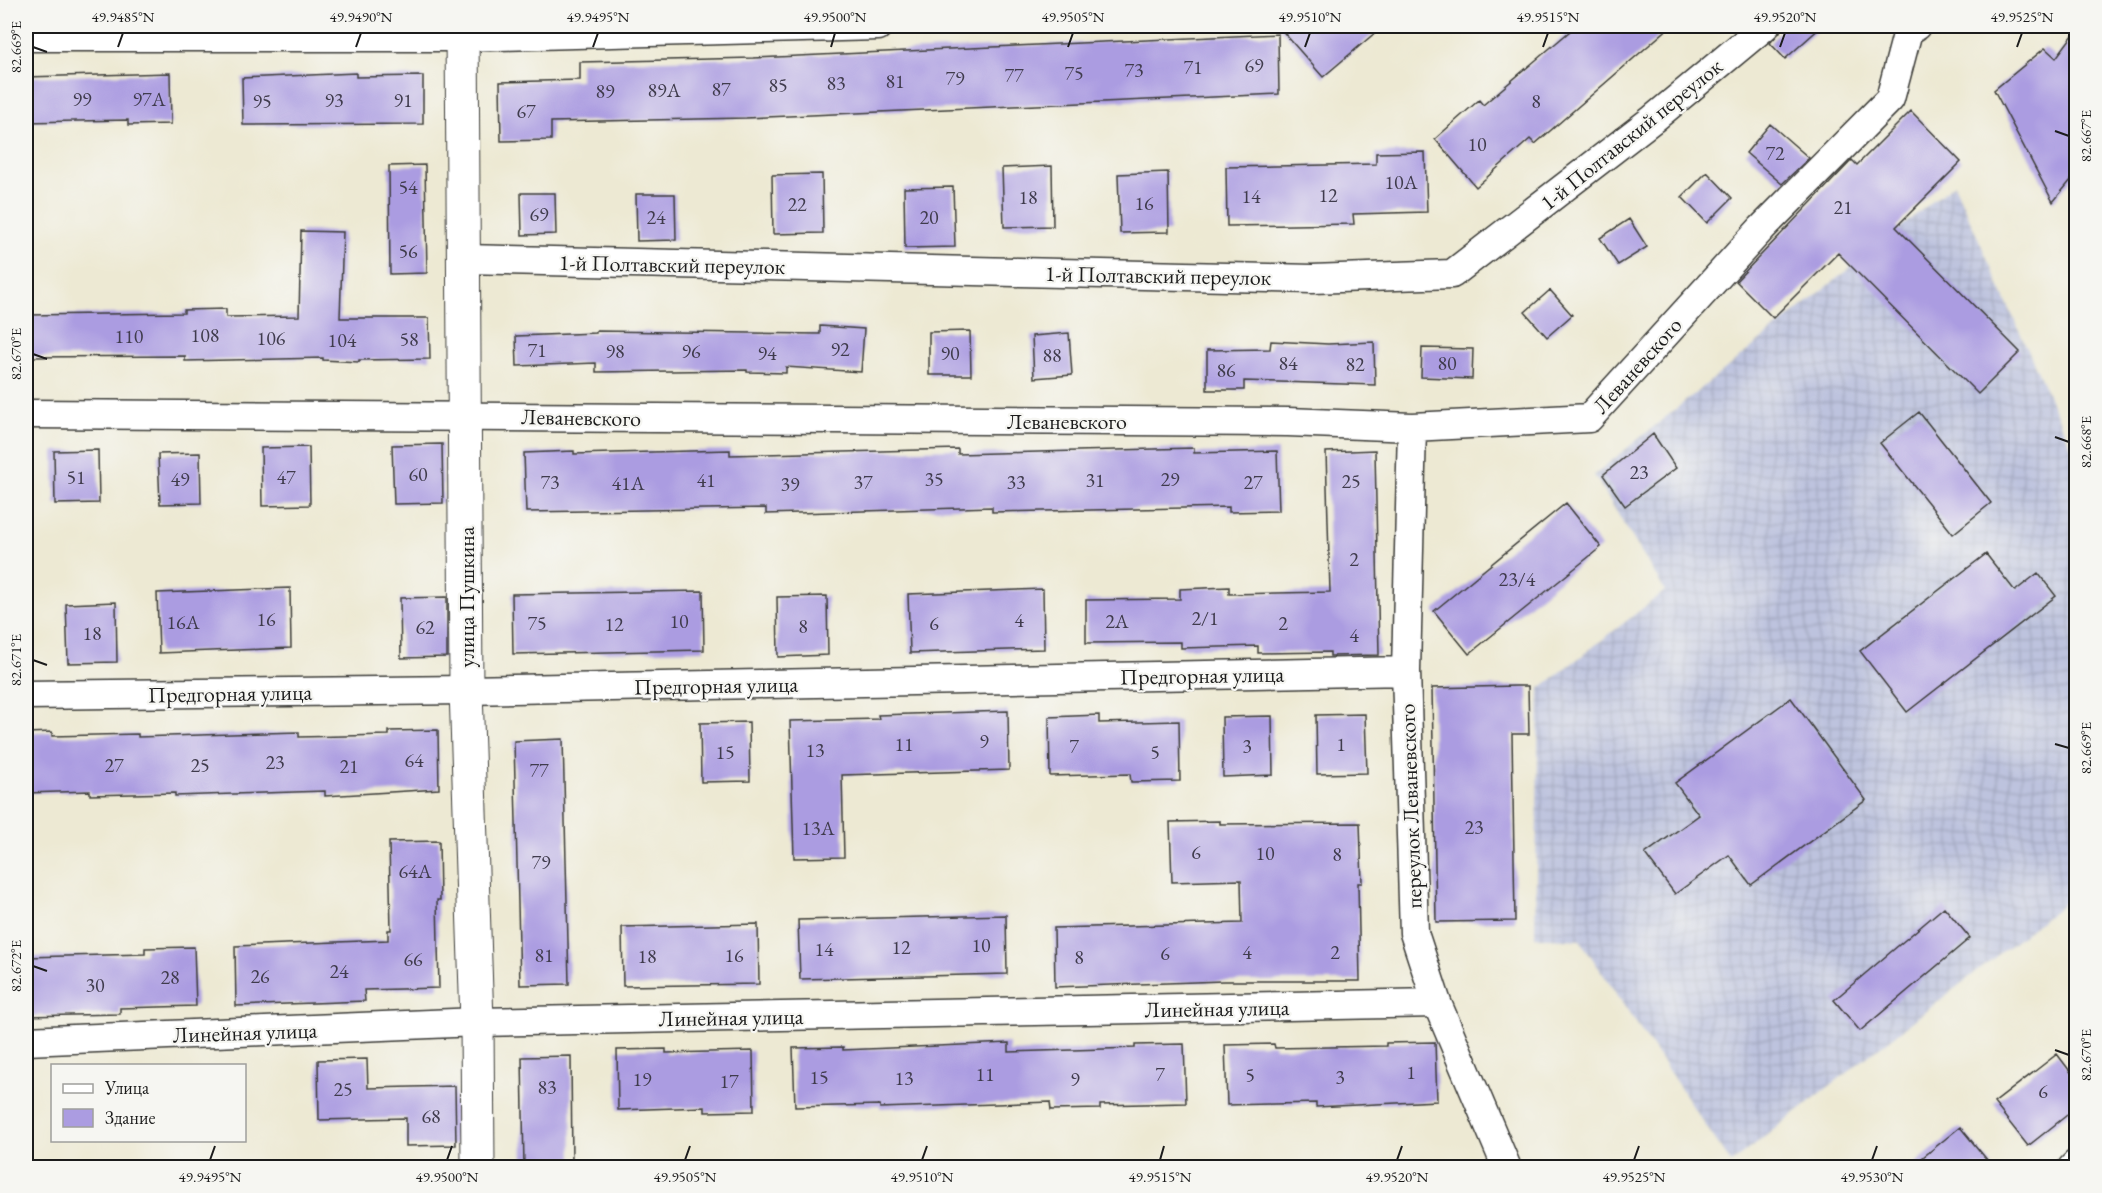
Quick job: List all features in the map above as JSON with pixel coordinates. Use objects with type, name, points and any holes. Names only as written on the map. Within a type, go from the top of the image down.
[{"type":"street","points":[[26,37],[878,26]]},
{"type":"street","name":"1-й Полтавский переулок","points":[[464,259],[1312,279],[1452,274],[1653,119],[1764,26]]},
{"type":"street","name":"Леваневского","points":[[26,414],[1276,422],[1412,427],[1589,418],[1762,228],[1890,99],[1909,27]]},
{"type":"street","name":"улица Пушкина","points":[[461,32],[466,416],[466,690],[477,1022],[478,1167]]},
{"type":"street","name":"переулок Леваневского","points":[[1412,427],[1406,671],[1414,933],[1437,1003],[1507,1167]]},
{"type":"street","name":"Предгорная улица","points":[[26,695],[466,690],[1406,671]]},
{"type":"street","name":"Линейная улица","points":[[26,1041],[477,1022],[1437,1003]]},
{"type":"street","points":[[2072,1167],[2076,1164]]},
{"type":"shaded area","points":[[1954,184],[2076,458],[2076,894],[1731,1163],[1580,940],[1535,937],[1539,689],[1665,591],[1594,475]]},
{"type":"building","points":[[1278,26],[1383,26],[1323,77]]},
{"type":"building","points":[[1576,26],[1671,26],[1535,144],[1530,139],[1476,187],[1435,139],[1479,100],[1483,105]]},
{"type":"building","points":[[1781,26],[1822,26],[1785,59],[1770,43],[1780,32]]},
{"type":"building","points":[[2076,31],[2076,174],[2053,202],[1994,90],[2045,48],[2056,58]]},
{"type":"building","points":[[1278,34],[1279,94],[746,118],[551,122],[551,140],[501,141],[500,82],[580,80],[580,62],[753,58]]},
{"type":"building","points":[[170,73],[171,124],[128,125],[128,120],[26,122],[26,77]]},
{"type":"building","points":[[356,73],[356,77],[423,76],[423,124],[243,125],[242,78]]},
{"type":"building","points":[[1911,111],[1961,162],[1896,227],[2020,352],[1978,394],[1838,253],[1773,318],[1736,281],[1852,160],[1857,165]]},
{"type":"building","points":[[1770,124],[1809,158],[1782,184],[1746,153]]},
{"type":"building","points":[[1425,152],[1427,212],[1353,214],[1354,224],[1227,226],[1226,167],[1376,164],[1376,153]]},
{"type":"building","points":[[425,165],[427,273],[390,274],[389,166]]},
{"type":"building","points":[[1052,166],[1053,226],[1004,227],[1002,168]]},
{"type":"building","points":[[1168,172],[1169,232],[1120,233],[1118,174]]},
{"type":"building","points":[[1707,172],[1732,198],[1707,223],[1682,197]]},
{"type":"building","points":[[822,174],[823,233],[773,234],[772,175]]},
{"type":"building","points":[[953,187],[955,247],[905,248],[904,188]]},
{"type":"building","points":[[521,193],[555,193],[556,234],[522,235]]},
{"type":"building","points":[[636,194],[675,194],[676,240],[637,241]]},
{"type":"building","points":[[1629,219],[1647,247],[1618,265],[1600,238]]},
{"type":"building","points":[[301,231],[343,232],[340,318],[429,318],[430,359],[359,360],[359,362],[323,360],[323,358],[185,361],[185,356],[26,357],[26,315],[184,313],[184,310],[226,309],[226,317],[299,316]]},
{"type":"building","points":[[1550,290],[1572,315],[1547,337],[1525,312]]},
{"type":"building","points":[[820,326],[864,329],[861,372],[786,367],[786,373],[747,372],[747,370],[596,372],[596,363],[517,366],[516,336],[596,333],[596,331],[820,334]]},
{"type":"building","points":[[970,331],[971,375],[929,375],[929,332]]},
{"type":"building","points":[[1069,333],[1072,375],[1034,378],[1032,336]]},
{"type":"building","points":[[1271,341],[1328,344],[1374,342],[1375,385],[1244,381],[1244,390],[1207,390],[1207,350],[1270,349]]},
{"type":"building","points":[[1422,348],[1473,349],[1472,379],[1421,377]]},
{"type":"building","points":[[1919,412],[1991,503],[1953,534],[1880,443]]},
{"type":"building","points":[[1653,434],[1676,468],[1625,506],[1603,475]]},
{"type":"building","points":[[442,444],[443,503],[394,504],[392,445]]},
{"type":"building","points":[[309,447],[310,505],[262,506],[261,448]]},
{"type":"building","points":[[1194,448],[1194,453],[1277,451],[1279,511],[1229,512],[1229,507],[992,512],[992,507],[766,514],[766,508],[526,512],[524,453],[730,450],[730,455],[958,449],[958,454]]},
{"type":"building","points":[[98,450],[99,503],[55,504],[54,451]]},
{"type":"building","points":[[1375,450],[1379,655],[1330,656],[1330,652],[1258,653],[1258,646],[1181,648],[1181,642],[1086,643],[1086,600],[1180,599],[1180,589],[1229,587],[1229,594],[1330,592],[1326,452]]},
{"type":"building","points":[[200,453],[201,503],[160,504],[158,454]]},
{"type":"building","points":[[1566,503],[1601,547],[1469,654],[1434,611]]},
{"type":"building","points":[[1986,554],[2015,591],[2038,573],[2056,596],[1907,712],[1860,651]]},
{"type":"building","points":[[290,588],[291,648],[159,653],[157,593]]},
{"type":"building","points":[[1043,589],[1044,649],[910,653],[908,594]]},
{"type":"building","points":[[703,591],[704,650],[513,654],[512,594]]},
{"type":"building","points":[[827,596],[828,655],[778,657],[777,597]]},
{"type":"building","points":[[447,597],[447,657],[401,658],[400,598]]},
{"type":"building","points":[[116,602],[117,662],[68,663],[66,604]]},
{"type":"building","points":[[1528,686],[1529,734],[1512,734],[1515,921],[1436,922],[1432,688]]},
{"type":"building","points":[[1791,698],[1866,800],[1751,885],[1729,855],[1675,894],[1645,854],[1699,815],[1675,783]]},
{"type":"building","points":[[1008,711],[1009,770],[842,775],[844,857],[794,858],[790,721],[879,719],[878,715]]},
{"type":"building","points":[[1365,714],[1367,773],[1317,774],[1316,715]]},
{"type":"building","points":[[1099,715],[1099,723],[1179,721],[1180,781],[1131,782],[1130,774],[1050,776],[1049,717]]},
{"type":"building","points":[[1272,716],[1273,775],[1223,777],[1222,717]]},
{"type":"building","points":[[749,722],[750,781],[701,782],[700,723]]},
{"type":"building","points":[[438,730],[439,789],[325,796],[325,791],[175,796],[175,793],[90,795],[90,791],[26,793],[26,733],[52,732],[52,736],[138,734],[138,737],[299,732],[299,737],[389,735],[389,731]]},
{"type":"building","points":[[563,739],[569,984],[520,985],[514,741]]},
{"type":"building","points":[[1220,821],[1220,824],[1360,823],[1362,883],[1358,883],[1360,981],[1223,981],[1055,987],[1054,928],[1242,923],[1241,880],[1172,882],[1170,822]]},
{"type":"building","points":[[439,841],[440,900],[437,900],[439,988],[364,990],[365,1001],[236,1006],[235,946],[388,940],[388,930],[391,930],[389,842]]},
{"type":"building","points":[[1944,907],[1970,938],[1860,1031],[1834,1000]]},
{"type":"building","points":[[1006,915],[1007,974],[800,979],[798,920]]},
{"type":"building","points":[[758,924],[759,984],[623,986],[622,927]]},
{"type":"building","points":[[194,947],[196,1006],[120,1008],[120,1014],[26,1016],[26,957],[145,954],[145,948]]},
{"type":"building","points":[[1435,1042],[1437,1101],[1316,1107],[1316,1103],[1227,1105],[1225,1045],[1274,1044],[1275,1048],[1386,1046],[1386,1043]]},
{"type":"building","points":[[1009,1043],[1009,1052],[1184,1044],[1186,1103],[1100,1105],[1100,1109],[1051,1110],[1050,1102],[880,1108],[880,1105],[795,1107],[793,1048],[843,1047],[843,1050]]},
{"type":"building","points":[[666,1049],[666,1053],[753,1051],[754,1111],[705,1112],[705,1107],[618,1110],[617,1050]]},
{"type":"building","points":[[2057,1054],[2076,1079],[2076,1108],[2028,1146],[1994,1103]]},
{"type":"building","points":[[571,1056],[572,1167],[524,1167],[522,1057]]},
{"type":"building","points":[[367,1059],[368,1088],[455,1086],[456,1145],[406,1146],[406,1118],[319,1120],[318,1060]]},
{"type":"building","points":[[1960,1127],[1993,1167],[1911,1167]]}]
